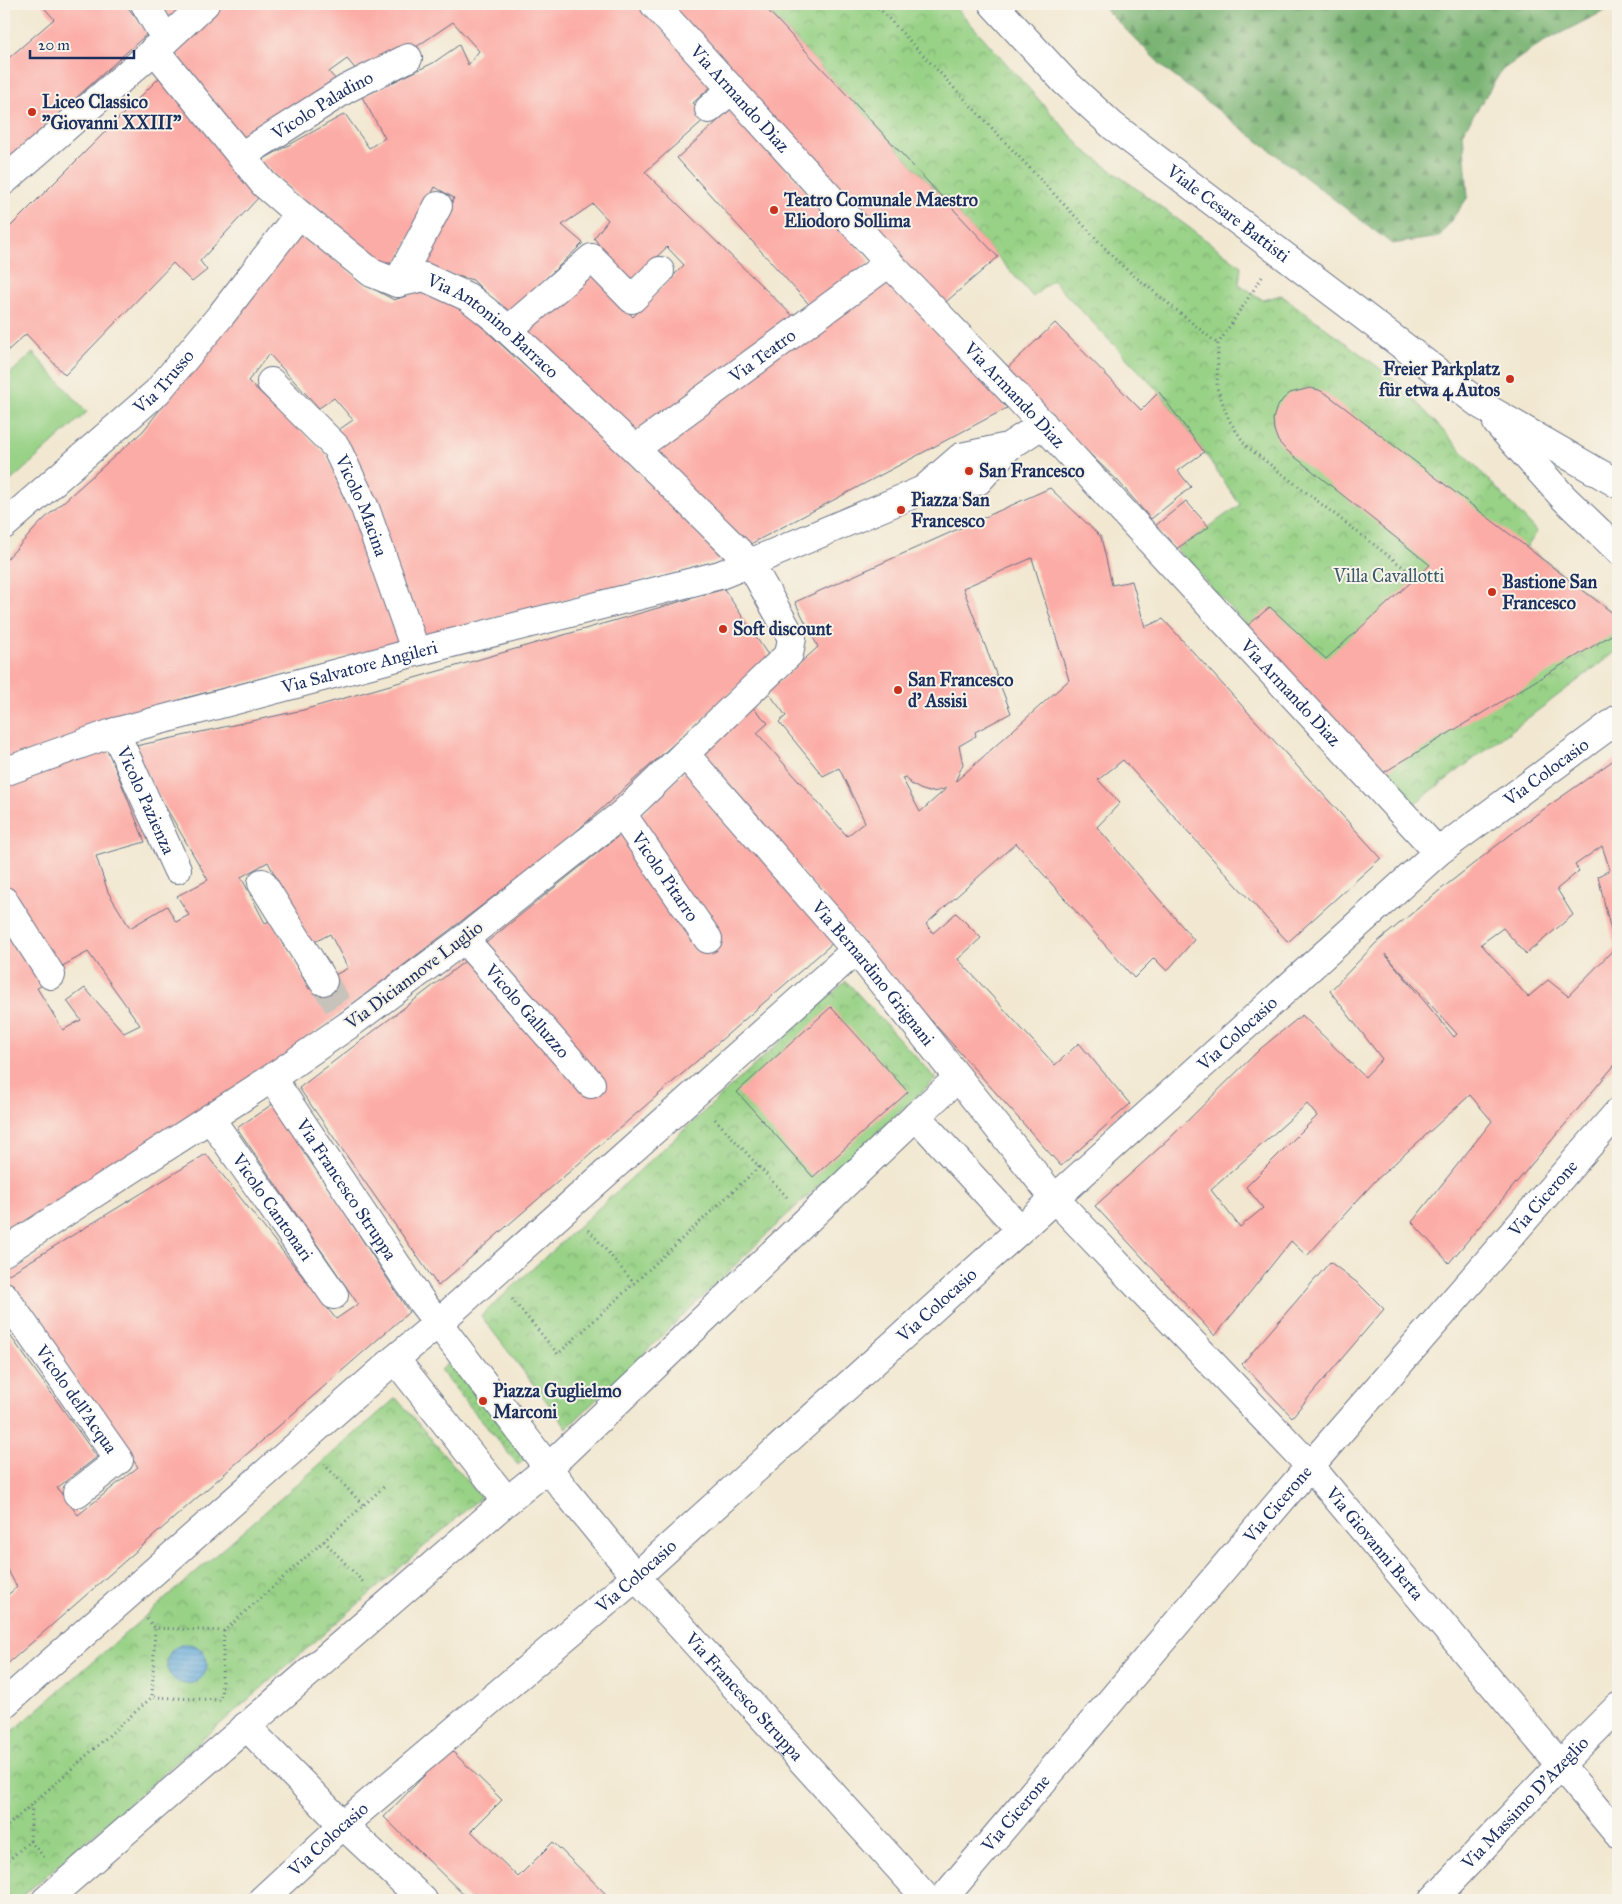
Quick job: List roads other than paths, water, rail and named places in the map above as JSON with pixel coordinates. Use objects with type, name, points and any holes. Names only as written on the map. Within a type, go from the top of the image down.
[{"type":"street","name":"Via Antonino Barraco","points":[[145,4],[160,44],[241,156],[264,184],[372,273],[397,283],[424,277],[468,297],[508,330],[635,449],[744,558],[792,638],[789,654]]},
{"type":"street","points":[[4,181],[205,4]]},
{"type":"street","name":"Via Armando Diaz","points":[[654,4],[889,262],[1043,424],[1438,852]]},
{"type":"street","name":"Viale Cesare Battisti","points":[[993,4],[1065,82],[1113,126],[1481,405],[1618,484]]},
{"type":"street","name":"Vicolo Paladino","points":[[241,156],[346,89],[408,58]]},
{"type":"street","points":[[709,109],[732,88]]},
{"type":"street","points":[[397,283],[438,206]]},
{"type":"street","name":"Via Trusso","points":[[4,525],[157,392],[222,314],[299,214]]},
{"type":"street","points":[[508,330],[592,258],[632,299],[660,271]]},
{"type":"street","name":"Via Teatro","points":[[635,449],[889,262]]},
{"type":"street","name":"Vicolo Macina","points":[[271,382],[336,448],[365,508],[416,652]]},
{"type":"street","name":"Viale Cesare Battisti","points":[[1481,405],[1564,498],[1618,550]]},
{"type":"street","points":[[744,558],[924,490],[961,457],[1008,447],[1043,424]]},
{"type":"street","name":"Via Salvatore Angileri","points":[[4,772],[114,732],[416,652],[720,575],[744,558]]},
{"type":"street","name":"Via Diciannove Luglio","points":[[4,1252],[272,1078],[346,1018],[464,939],[622,814],[789,654]]},
{"type":"street","name":"Via Colocasio","points":[[263,1900],[343,1825],[636,1577],[1438,852],[1618,719]]},
{"type":"street","name":"Vicolo Pazienza","points":[[114,732],[177,870]]},
{"type":"street","name":"Via Bernardino Grignani","points":[[686,754],[856,950],[1055,1199]]},
{"type":"street","name":"Vicolo Pitarro","points":[[622,814],[708,938]]},
{"type":"street","points":[[262,882],[323,981]]},
{"type":"street","points":[[4,902],[51,975]]},
{"type":"street","name":"Vicolo Galluzzo","points":[[464,939],[591,1084]]},
{"type":"street","points":[[4,1704],[438,1323],[856,950]]},
{"type":"street","name":"Via Francesco Struppa","points":[[272,1078],[421,1301],[565,1490],[636,1577],[928,1900]]},
{"type":"street","points":[[46,1900],[507,1501],[548,1468],[958,1078]]},
{"type":"street","name":"Via Cicerone","points":[[942,1900],[1310,1466],[1618,1112]]},
{"type":"street","points":[[916,1116],[1020,1229]]},
{"type":"street","name":"Vicolo Cantonari","points":[[210,1118],[334,1295]]},
{"type":"street","name":"Via Giovanni Berta","points":[[1055,1199],[1310,1466],[1618,1834]]},
{"type":"street","name":"Vicolo dell'Acqua","points":[[4,1296],[119,1460],[77,1493]]},
{"type":"street","points":[[395,1359],[507,1501]]},
{"type":"street","name":"Via Massimo D'Azeglio","points":[[1432,1900],[1560,1765],[1618,1707]]},
{"type":"street","points":[[246,1726],[343,1825],[423,1900]]},
{"type":"water","points":[[191,1644],[198,1647],[204,1653],[207,1664],[206,1672],[198,1681],[191,1684],[183,1684],[176,1681],[168,1672],[167,1660],[170,1653],[179,1645]]},
{"type":"tunnel","points":[[323,981],[342,1011]]},
{"type":"place","name":"Liceo Classico \"Giovanni XXIII\"","points":[[32,112]]},
{"type":"place","name":"Teatro Comunale Maestro Eliodoro Sollima","points":[[774,210]]},
{"type":"place","name":"Freier Parkplatz für etwa 4 Autos","points":[[1510,379]]},
{"type":"place","name":"San Francesco","points":[[969,471]]},
{"type":"place","name":"Piazza San Francesco","points":[[901,510]]},
{"type":"place","name":"Bastione San Francesco","points":[[1492,592]]},
{"type":"place","name":"Soft discount","points":[[723,629]]},
{"type":"place","name":"San Francesco d' Assisi","points":[[898,690]]},
{"type":"place","name":"Piazza Guglielmo Marconi","points":[[483,1401]]},
{"type":"park label","name":"Villa Cavallotti","points":[[1389,576]]}]
